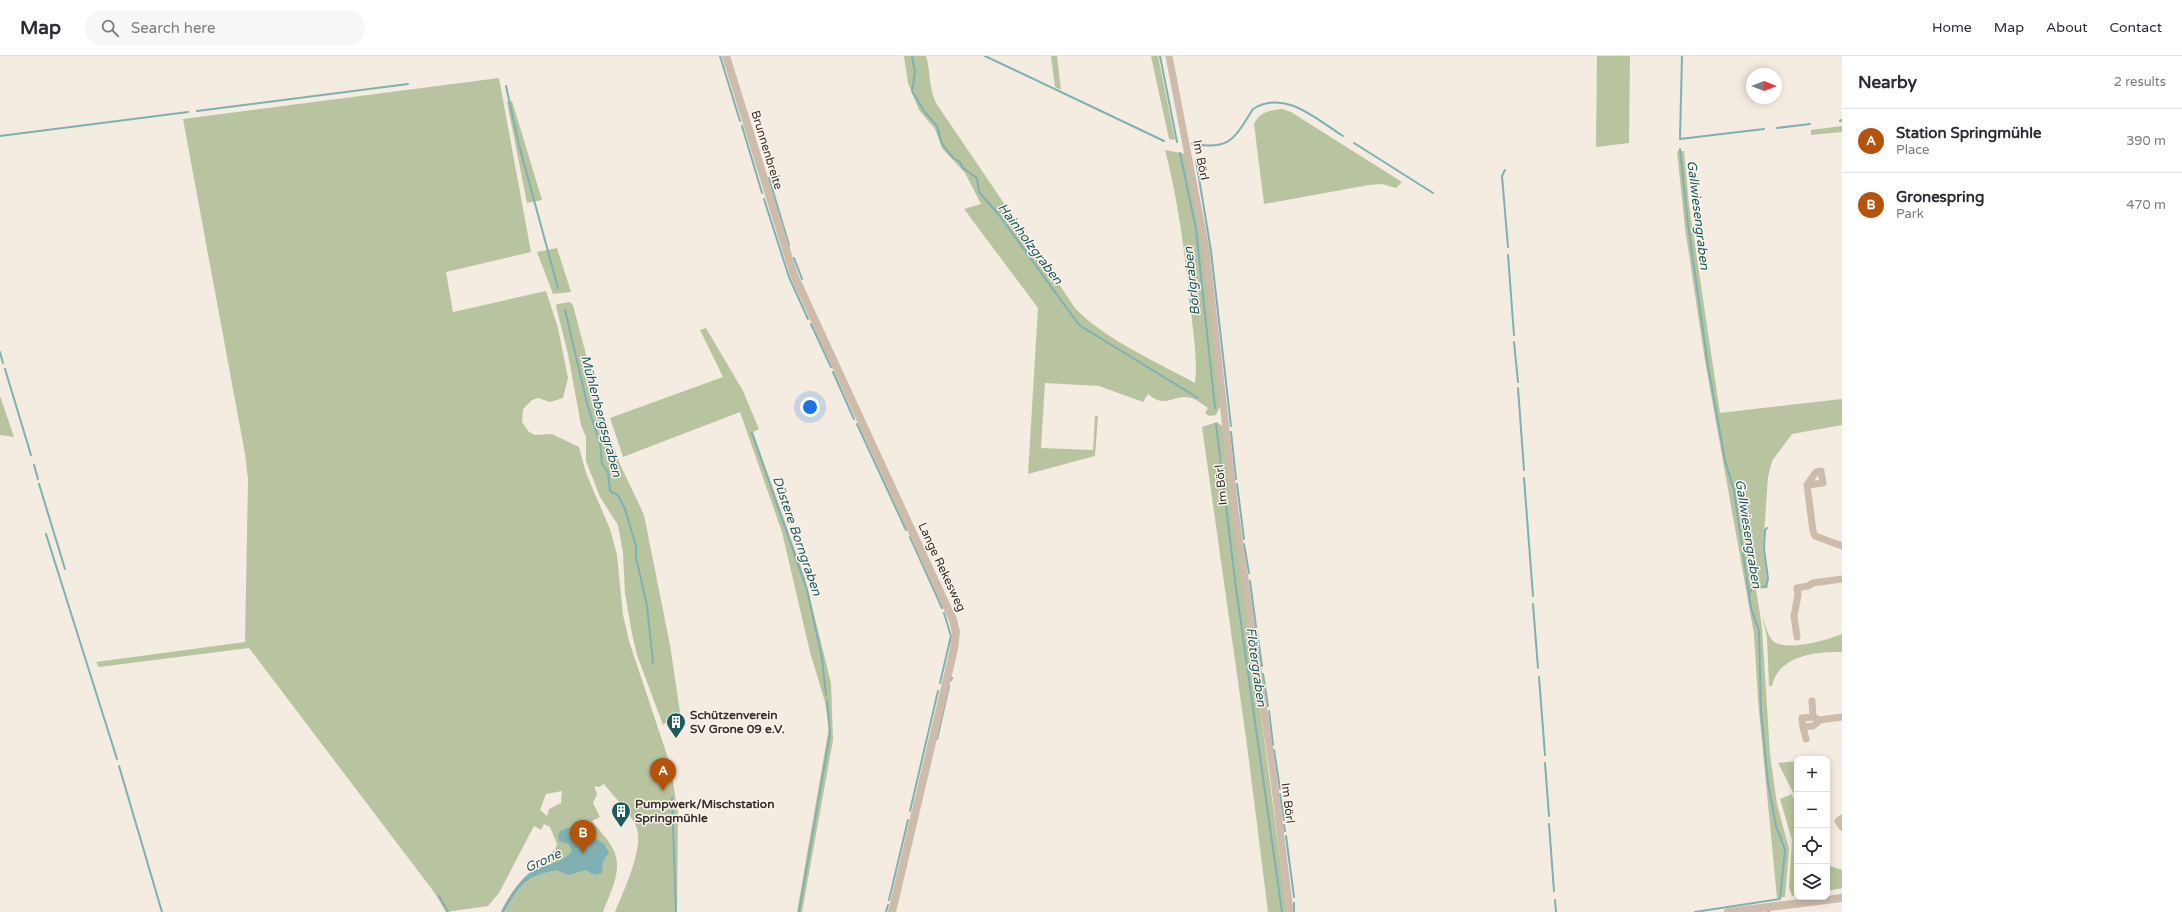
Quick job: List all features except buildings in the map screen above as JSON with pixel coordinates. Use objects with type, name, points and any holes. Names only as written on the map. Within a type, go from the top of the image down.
[{"type":"street","name":"Brunnenbreite","points":[[726,56],[786,252]]},
{"type":"street","name":"Im Börl","points":[[1169,56],[1206,249],[1235,510],[1274,780],[1290,912]]},
{"type":"street","name":"Lange Rekesweg","points":[[786,252],[794,275],[953,620],[956,632],[955,645],[892,912]]},
{"type":"street","points":[[1807,485],[1813,531],[1815,536],[1842,546]]},
{"type":"street","points":[[1797,637],[1794,616],[1798,595],[1797,588],[1808,586],[1813,582],[1842,578]]},
{"type":"street","points":[[1806,739],[1803,727],[1813,726],[1816,718],[1812,701]]},
{"type":"street","points":[[1816,718],[1842,717]]},
{"type":"street","points":[[1842,818],[1838,821],[1842,827]]},
{"type":"street","points":[[1728,912],[1842,898]]},
{"type":"green space","points":[[904,56],[926,56],[933,97],[936,103],[1075,308],[1101,330],[1116,340],[1195,383],[1195,347],[1184,250],[1178,210],[1165,150],[1186,154],[1201,226],[1221,404],[1216,415],[1209,416],[1205,413],[1208,408],[1191,398],[1185,397],[1160,401],[1154,399],[1148,394],[1143,402],[1099,386],[1045,383],[1041,448],[1093,450],[1095,416],[1098,416],[1095,456],[1028,474],[1038,308],[964,209],[981,204],[965,173],[942,148],[935,129],[919,110],[908,83]]},
{"type":"green space","points":[[1051,56],[1057,56],[1061,90],[1055,87]]},
{"type":"green space","points":[[1151,56],[1158,56],[1175,140],[1169,139]]},
{"type":"green space","points":[[1597,56],[1630,56],[1629,143],[1596,147]]},
{"type":"green space","points":[[499,78],[531,252],[446,272],[453,312],[546,291],[558,328],[568,378],[563,398],[550,402],[538,398],[532,400],[523,409],[522,422],[529,432],[535,435],[552,434],[579,447],[586,473],[610,529],[617,555],[623,615],[629,641],[670,764],[678,813],[677,912],[615,912],[632,869],[638,845],[638,835],[636,826],[629,815],[604,784],[599,787],[594,786],[597,794],[593,803],[600,817],[592,821],[613,849],[616,857],[617,873],[603,912],[504,912],[519,889],[530,879],[556,869],[552,867],[549,854],[555,850],[557,844],[550,827],[544,824],[541,830],[534,826],[499,893],[488,906],[446,912],[434,892],[249,648],[99,667],[96,662],[245,642],[248,479],[245,454],[183,119]],"holes":[[[562,791],[561,803],[549,809],[547,816],[540,810],[546,794]]]},
{"type":"green space","points":[[512,101],[542,200],[527,203],[507,102]]},
{"type":"green space","points":[[1282,109],[1291,112],[1402,182],[1396,188],[1382,184],[1369,185],[1264,204],[1254,124],[1262,114],[1273,110]]},
{"type":"green space","points":[[1842,126],[1842,132],[1811,135],[1811,130]]},
{"type":"green space","points":[[1677,151],[1684,151],[1689,205],[1720,413],[1842,399],[1842,425],[1792,434],[1772,461],[1768,477],[1763,548],[1768,588],[1756,589],[1762,627],[1770,754],[1777,804],[1789,849],[1785,897],[1777,898],[1758,700],[1754,634],[1705,361],[1685,228]]},
{"type":"green space","points":[[557,248],[571,292],[553,294],[537,252]]},
{"type":"green space","points":[[570,302],[573,305],[600,408],[619,462],[644,515],[670,645],[681,719],[666,722],[663,725],[637,655],[632,634],[625,593],[623,553],[618,525],[600,497],[586,461],[586,437],[581,425],[568,354],[556,306],[557,304]]},
{"type":"green space","points":[[706,328],[743,391],[759,429],[753,432],[805,578],[831,683],[833,740],[802,912],[797,912],[829,727],[825,702],[810,652],[782,532],[740,412],[623,457],[610,418],[723,377],[700,330]]},
{"type":"green space","points":[[0,396],[14,437],[0,435]]},
{"type":"green space","points":[[1217,422],[1223,427],[1287,912],[1268,912],[1247,745],[1202,427]]},
{"type":"green space","points":[[1762,616],[1770,638],[1778,644],[1806,644],[1842,634],[1842,652],[1821,653],[1800,657],[1782,668],[1776,676],[1772,686],[1769,686],[1767,637]]},
{"type":"green space","points":[[1794,761],[1794,794],[1778,763]]},
{"type":"green space","points":[[1792,794],[1794,799],[1794,896],[1792,896],[1789,887],[1792,840],[1780,799]]},
{"type":"green space","points":[[1830,866],[1842,870],[1842,888],[1830,890]]},
{"type":"water","points":[[567,828],[583,829],[604,844],[609,853],[603,861],[602,873],[594,875],[586,870],[568,875],[556,870],[537,876],[530,879],[519,889],[504,912],[501,912],[515,889],[529,873],[559,861],[572,851],[569,844],[559,841],[558,836],[560,831]]},
{"type":"waterway","points":[[720,56],[740,121]]},
{"type":"waterway","name":"Hainholzgraben","points":[[912,56],[915,72],[912,91],[924,111],[937,126],[942,144],[953,158],[960,162],[963,168],[977,178],[979,192],[999,215],[1079,325],[1198,398]]},
{"type":"waterway","points":[[985,56],[1164,141]]},
{"type":"waterway","name":"Börlgraben","points":[[1160,56],[1177,142]]},
{"type":"waterway","name":"Gallwiesengraben","points":[[1682,56],[1680,139],[1764,129]]},
{"type":"waterway","points":[[197,111],[408,84]]},
{"type":"waterway","name":"Mühlenbergsgraben","points":[[506,86],[519,145],[558,288]]},
{"type":"waterway","points":[[1192,144],[1215,145],[1230,140],[1236,135],[1253,109],[1265,104],[1277,102],[1288,104],[1300,109],[1343,136]]},
{"type":"waterway","points":[[0,136],[188,112]]},
{"type":"waterway","points":[[1777,128],[1810,124]]},
{"type":"waterway","points":[[742,126],[762,193]]},
{"type":"waterway","points":[[1354,143],[1433,193]]},
{"type":"waterway","name":"Gallwiesengraben","points":[[1680,149],[1688,224],[1708,366],[1725,460],[1734,491],[1751,608],[1759,631],[1761,711],[1768,783],[1776,826],[1785,850],[1780,899],[1695,912]]},
{"type":"waterway","name":"Börlgraben","points":[[1180,153],[1196,229],[1215,408]]},
{"type":"waterway","points":[[1196,160],[1211,251],[1231,426]]},
{"type":"waterway","points":[[1505,170],[1502,176],[1508,247]]},
{"type":"waterway","points":[[769,178],[789,245]]},
{"type":"waterway","points":[[764,199],[789,277],[808,319]]},
{"type":"waterway","points":[[1508,255],[1514,335]]},
{"type":"waterway","points":[[794,258],[802,279]]},
{"type":"waterway","name":"Mühlenbergsgraben","points":[[565,310],[588,407],[600,443],[602,464],[608,472],[610,491],[618,495],[625,509],[636,546],[636,557],[647,606],[653,663]]},
{"type":"waterway","points":[[811,324],[831,367]]},
{"type":"waterway","points":[[1514,342],[1518,382]]},
{"type":"waterway","points":[[0,352],[3,363]]},
{"type":"waterway","points":[[5,369],[31,455]]},
{"type":"waterway","points":[[833,372],[854,419]]},
{"type":"waterway","points":[[1518,388],[1524,470]]},
{"type":"waterway","points":[[857,424],[906,530]]},
{"type":"waterway","name":"Flötergraben","points":[[1216,424],[1236,588],[1282,912]]},
{"type":"waterway","points":[[1231,432],[1236,479]]},
{"type":"waterway","name":"Düstere Borngraben","points":[[752,433],[807,590],[822,658],[826,695]]},
{"type":"waterway","points":[[34,465],[38,479]]},
{"type":"waterway","points":[[1524,478],[1533,596]]},
{"type":"waterway","points":[[39,484],[65,569]]},
{"type":"waterway","points":[[1237,484],[1244,539]]},
{"type":"waterway","points":[[1760,587],[1766,586],[1768,579],[1764,549],[1765,530],[1767,528]]},
{"type":"waterway","points":[[46,534],[117,759]]},
{"type":"waterway","points":[[910,537],[942,608]]},
{"type":"waterway","points":[[1244,544],[1249,573]]},
{"type":"waterway","points":[[1250,581],[1256,627]]},
{"type":"waterway","name":"Gallwiesengraben","points":[[1750,593],[1752,588],[1755,587]]},
{"type":"waterway","points":[[1533,604],[1538,668]]},
{"type":"waterway","points":[[940,683],[951,636],[944,613]]},
{"type":"waterway","points":[[1257,632],[1262,666]]},
{"type":"waterway","points":[[1263,674],[1268,706]]},
{"type":"waterway","points":[[1539,677],[1545,755]]},
{"type":"waterway","points":[[937,739],[949,686]]},
{"type":"waterway","points":[[910,811],[938,691]]},
{"type":"waterway","name":"Düstere Borngraben","points":[[799,912],[830,734],[827,701]]},
{"type":"waterway","points":[[1269,711],[1273,745]]},
{"type":"waterway","points":[[1274,750],[1280,789]]},
{"type":"waterway","points":[[1545,763],[1549,816]]},
{"type":"waterway","points":[[119,766],[162,912]]},
{"type":"waterway","points":[[1280,794],[1284,820]]},
{"type":"waterway","name":"Mühlenbergsgraben","points":[[672,798],[676,912]]},
{"type":"waterway","points":[[889,900],[908,820]]},
{"type":"waterway","points":[[1549,824],[1554,891]]},
{"type":"waterway","points":[[1284,825],[1285,831]]},
{"type":"waterway","points":[[1286,836],[1294,897]]},
{"type":"waterway","points":[[439,896],[448,912]]},
{"type":"waterway","points":[[1555,900],[1556,912]]},
{"type":"waterway","points":[[1294,903],[1294,912]]},
{"type":"waterway","points":[[886,912],[888,905]]},
{"type":"place","name":"Schützenverein SV Grone 09 e.V.","points":[[676,739]]},
{"type":"place","name":"Station Springmühle","points":[[663,791]]},
{"type":"place","name":"Pumpwerk/Mischstation Springmühle","points":[[621,828]]},
{"type":"place","name":"Gronespring","points":[[583,853]]},
{"type":"water label","name":"Grone","points":[[543,861]]}]
